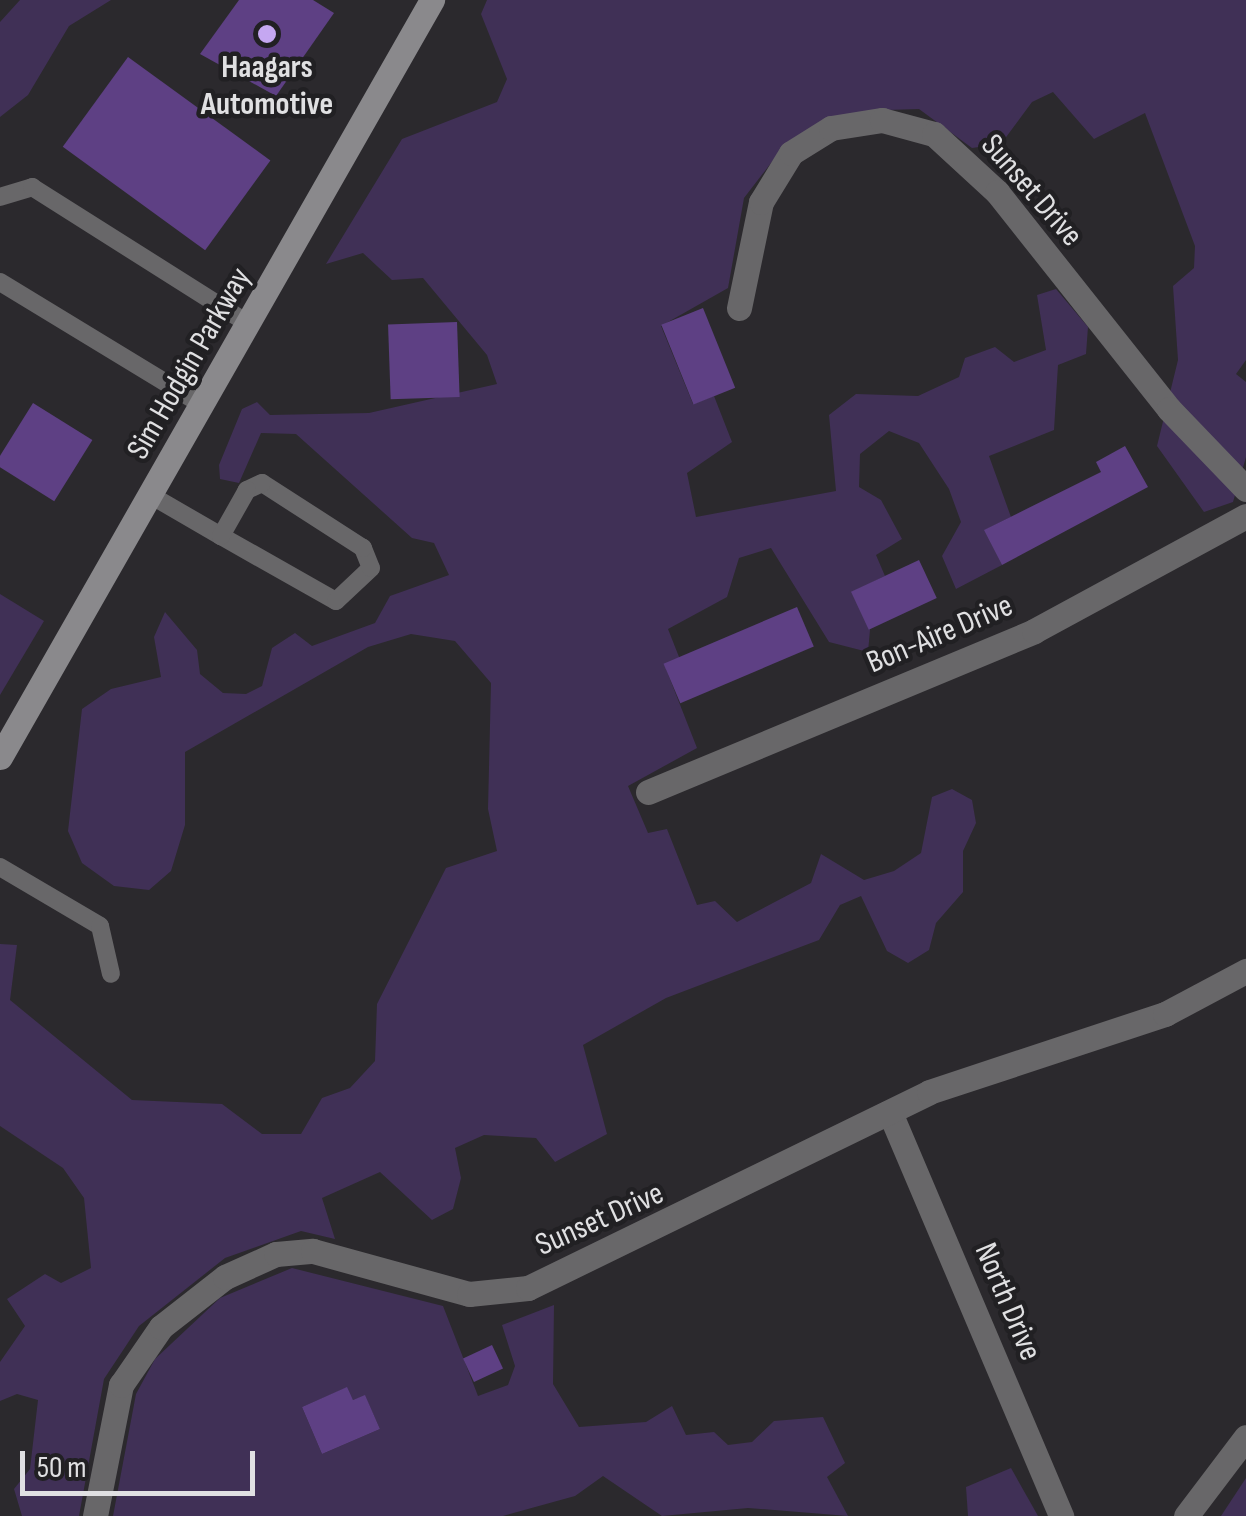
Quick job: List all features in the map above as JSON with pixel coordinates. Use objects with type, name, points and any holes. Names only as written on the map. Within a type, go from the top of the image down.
[{"type":"street","name":"Sim Hodgin Parkway","points":[[0,757],[204,406],[432,0]]},
{"type":"street","name":"Sunset Drive","points":[[739,308],[760,202],[791,152],[831,128],[882,120],[934,134],[997,192],[1168,409],[1246,489]]},
{"type":"street","name":"Bon-Aire Drive","points":[[648,792],[1034,631],[1246,516]]},
{"type":"street","name":"Sunset Drive","points":[[95,1516],[121,1385],[161,1327],[225,1277],[276,1254],[313,1251],[469,1294],[528,1288],[1034,1051],[1164,1014],[1246,971]]},
{"type":"street","name":"North Drive","points":[[891,1115],[1061,1516]]},
{"type":"street","points":[[1186,1516],[1246,1436]]},
{"type":"lane","points":[[0,197],[32,187],[250,325]]},
{"type":"lane","points":[[0,282],[204,406]]},
{"type":"lane","points":[[152,496],[221,536],[336,602],[370,568],[363,548],[262,483],[247,490],[221,536]]},
{"type":"lane","points":[[0,867],[100,926],[113,952],[111,974]]},
{"type":"shaded area","points":[[20,0],[111,0],[69,26],[28,95],[0,117],[0,22]]},
{"type":"shaded area","points":[[487,0],[1246,0],[1246,360],[1236,374],[1246,382],[1246,457],[1233,502],[1204,512],[1157,446],[1178,360],[1173,286],[1194,268],[1195,246],[1145,113],[1094,139],[1053,92],[1032,102],[1001,144],[972,148],[919,109],[886,110],[781,150],[744,198],[728,288],[661,326],[693,404],[714,396],[732,442],[687,473],[696,517],[836,491],[829,415],[856,394],[918,396],[959,377],[965,358],[995,347],[1014,362],[1046,350],[1037,295],[1056,289],[1088,327],[1086,354],[1058,365],[1054,430],[989,456],[1011,517],[985,530],[1002,565],[956,589],[942,556],[961,522],[949,489],[919,443],[889,431],[860,454],[859,487],[881,500],[902,539],[876,555],[885,576],[852,592],[870,630],[868,652],[829,642],[771,548],[739,558],[727,597],[668,629],[681,662],[666,669],[697,748],[628,786],[648,833],[667,829],[697,905],[715,901],[737,922],[811,883],[821,854],[864,880],[894,871],[921,853],[932,797],[952,789],[972,800],[976,823],[963,851],[963,892],[936,923],[929,950],[908,963],[887,951],[861,896],[840,905],[819,940],[666,998],[583,1045],[607,1134],[555,1162],[536,1138],[484,1135],[455,1148],[461,1178],[453,1209],[432,1220],[380,1172],[322,1198],[335,1239],[301,1231],[225,1258],[139,1326],[104,1379],[79,1516],[22,1516],[14,1489],[30,1469],[38,1400],[17,1394],[0,1401],[0,1362],[25,1326],[7,1299],[45,1274],[61,1283],[91,1268],[84,1198],[63,1168],[0,1126],[0,944],[17,945],[10,1000],[132,1100],[222,1104],[262,1134],[301,1134],[322,1098],[350,1088],[375,1061],[377,1004],[446,868],[497,851],[488,809],[491,683],[455,641],[411,634],[368,647],[185,752],[185,825],[171,871],[149,890],[114,886],[82,863],[68,831],[82,709],[111,689],[161,677],[154,637],[165,612],[197,650],[200,674],[223,693],[246,694],[262,686],[272,648],[295,633],[312,646],[375,623],[390,596],[449,575],[434,543],[412,538],[296,434],[261,433],[239,483],[220,479],[219,465],[242,409],[257,402],[270,415],[369,413],[497,384],[487,355],[423,278],[392,280],[363,253],[326,264],[402,139],[497,102],[507,79],[481,14]]},
{"type":"shaded area","points":[[0,594],[44,621],[0,695]]},
{"type":"shaded area","points":[[292,1268],[443,1306],[478,1396],[508,1385],[515,1366],[502,1325],[554,1305],[553,1384],[579,1427],[646,1422],[672,1406],[686,1435],[714,1432],[728,1445],[752,1442],[774,1421],[823,1417],[845,1463],[827,1477],[848,1516],[748,1508],[662,1516],[603,1476],[575,1496],[503,1516],[113,1516],[136,1394],[155,1359],[220,1298]],"holes":[[[346,1388],[353,1400],[365,1396],[380,1429],[322,1454],[302,1407]]]},
{"type":"shaded area","points":[[1011,1468],[1038,1516],[968,1516],[966,1487]]},
{"type":"shaded area","points":[[1246,1478],[1246,1516],[1221,1516]]},
{"type":"building","name":"Haagars Automotive","points":[[239,0],[313,0],[334,13],[276,96],[200,54]]},
{"type":"building","points":[[128,57],[270,160],[205,250],[63,147]]},
{"type":"building","points":[[703,308],[735,388],[693,405],[661,325]]},
{"type":"building","points":[[457,322],[460,397],[391,399],[388,324]]},
{"type":"building","points":[[33,403],[92,440],[54,501],[0,467],[0,456]]},
{"type":"building","points":[[1125,446],[1148,487],[1002,565],[984,530],[1101,472],[1096,462]]},
{"type":"building","points":[[919,560],[937,598],[869,630],[851,592]]},
{"type":"building","points":[[797,607],[814,647],[680,703],[664,664]]},
{"type":"building","points":[[492,1345],[503,1369],[474,1382],[463,1359]]},
{"type":"building","points":[[347,1387],[353,1400],[365,1395],[380,1429],[322,1454],[302,1407]]},
{"type":"place","name":"Haagars Automotive","points":[[267,34]]}]
